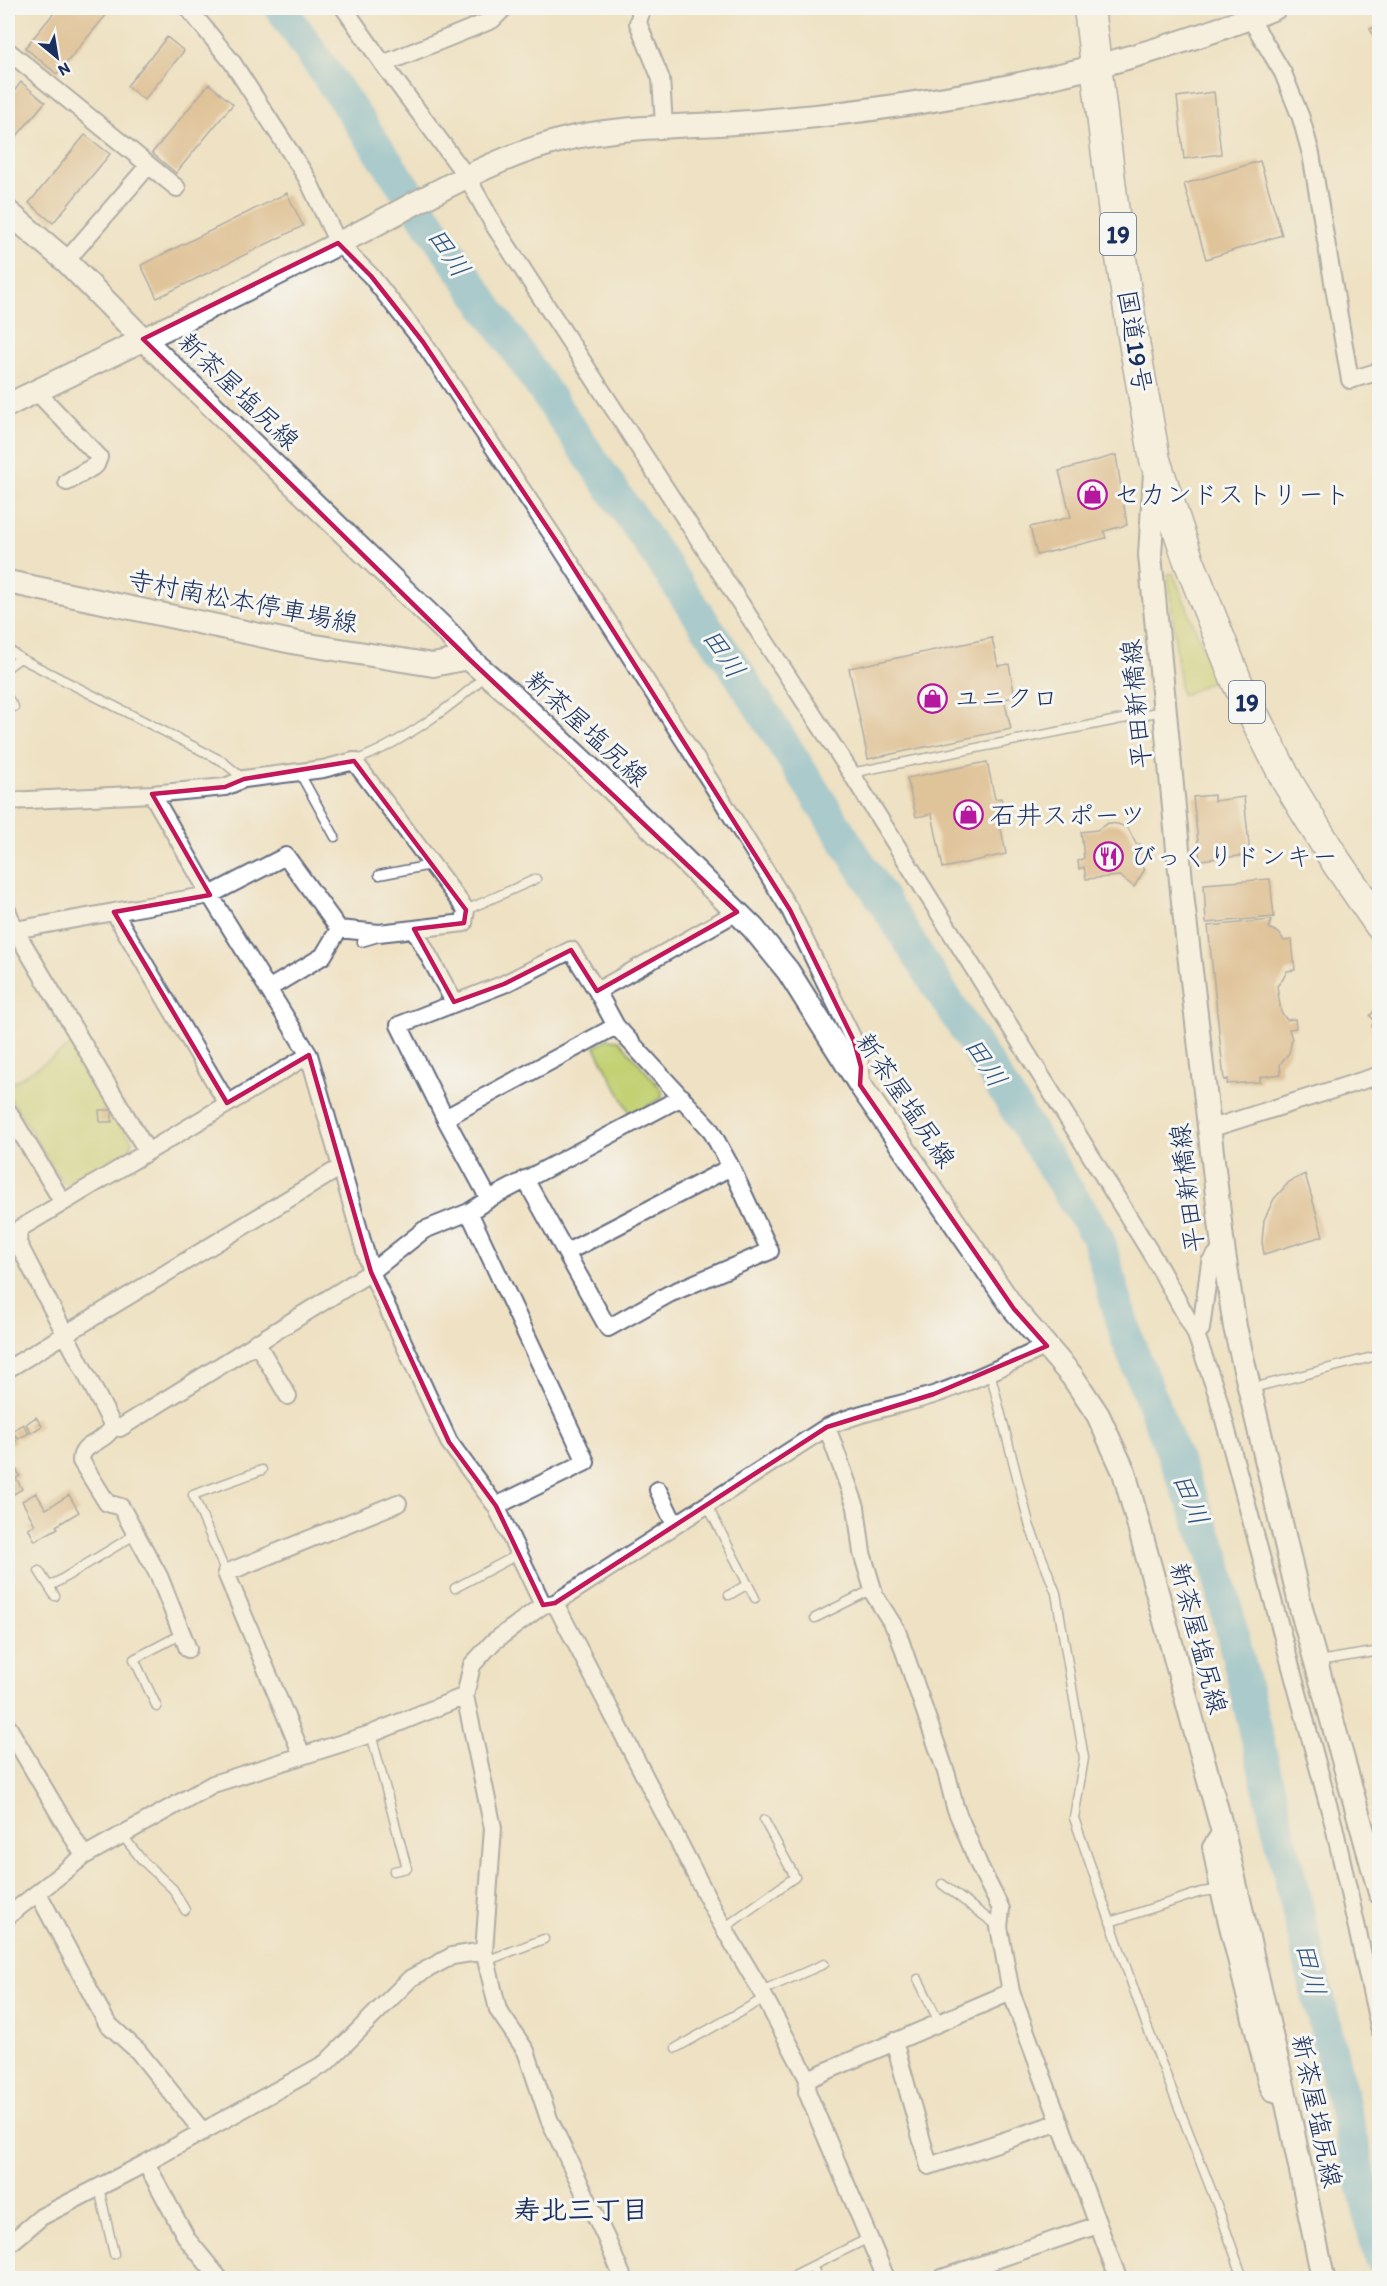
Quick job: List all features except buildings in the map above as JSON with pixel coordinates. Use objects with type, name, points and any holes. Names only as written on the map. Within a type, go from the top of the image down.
[{"type":"highway","name":"国道19号","points":[[1089,8],[1130,318],[1155,460]]},
{"type":"highway","name":"19","points":[[1155,460],[1187,556],[1237,682],[1288,783],[1336,863],[1380,925]]},
{"type":"main road","points":[[8,405],[461,180],[517,155],[572,138],[631,128],[739,122],[864,111],[956,96],[1096,66],[1250,18],[1275,8]]},
{"type":"main road","name":"新茶屋塩尻線","points":[[8,212],[66,261],[143,339],[450,635],[468,658],[515,698],[612,789],[753,928],[788,971],[860,1085],[1014,1309],[1072,1376],[1098,1415],[1124,1472],[1222,1830],[1286,2097],[1323,2278]]},
{"type":"main road","name":"平田新橋線","points":[[1155,460],[1150,555],[1183,902],[1222,1247],[1234,1327],[1302,1612],[1380,1893]]},
{"type":"main road","name":"寺村南松本停車場線","points":[[8,582],[297,643],[433,664],[468,658]]},
{"type":"street","points":[[188,8],[232,62],[301,168],[344,240],[423,342],[559,545],[711,781],[790,910],[854,1041],[861,1067],[860,1085]]},
{"type":"street","points":[[344,8],[495,227],[851,773],[1075,1130],[1155,1260],[1195,1332],[1217,1394],[1331,1816],[1380,2031]]},
{"type":"street","points":[[383,64],[492,20],[504,8]]},
{"type":"street","points":[[642,8],[638,23],[661,79],[664,125]]},
{"type":"street","points":[[1250,18],[1283,73],[1301,118],[1311,154],[1350,380],[1380,372]]},
{"type":"street","points":[[8,51],[177,188]]},
{"type":"street","points":[[66,261],[148,166]]},
{"type":"street","points":[[36,391],[99,457],[96,465],[67,482]]},
{"type":"street","points":[[8,800],[152,794],[225,787],[244,779],[299,772],[354,761],[466,910],[464,923],[379,933],[339,929],[286,856],[210,895],[11,933]]},
{"type":"street","points":[[152,794],[210,895],[309,1055],[371,1272],[449,1442],[496,1506],[519,1554],[549,1604],[808,2079],[807,2092],[886,2278]]},
{"type":"street","points":[[8,912],[11,933],[147,1151]]},
{"type":"street","points":[[114,912],[227,1103]]},
{"type":"street","points":[[597,990],[737,912]]},
{"type":"street","points":[[268,989],[323,956],[339,929]]},
{"type":"street","points":[[414,929],[454,1002]]},
{"type":"street","points":[[489,1199],[445,1118],[399,1025],[504,984],[571,950],[597,990],[615,1026],[710,1129],[731,1167],[770,1251],[669,1294],[608,1328],[525,1179]]},
{"type":"street","points":[[445,1118],[615,1026]]},
{"type":"street","points":[[309,1055],[62,1201],[19,1229],[18,1243],[113,1426],[120,1428],[371,1272],[424,1230],[469,1212],[525,1179],[682,1097]]},
{"type":"street","points":[[1209,1129],[1380,1075]]},
{"type":"street","points":[[8,1111],[62,1201]]},
{"type":"street","points":[[8,1369],[65,1332],[341,1167]]},
{"type":"street","points":[[567,1252],[731,1167]]},
{"type":"street","points":[[469,1212],[586,1462],[496,1506]]},
{"type":"street","points":[[1195,1332],[1201,1329],[1210,1262],[1222,1247]]},
{"type":"street","points":[[256,1342],[288,1396]]},
{"type":"street","points":[[623,2278],[549,2119],[526,2051],[498,2010],[485,1956],[493,1828],[465,1696],[472,1665],[493,1642],[549,1604],[707,1505],[827,1426],[845,1418],[934,1394],[1047,1346]]},
{"type":"street","points":[[113,1426],[109,1435],[84,1449],[81,1461],[107,1503],[121,1507],[159,1576],[185,1642]]},
{"type":"street","points":[[827,1426],[856,1507],[862,1553],[875,1596],[897,1631],[947,1775],[955,1807],[979,1865],[1001,1909],[999,1927],[1011,1992],[1118,2278]]},
{"type":"street","points":[[658,1490],[675,1525]]},
{"type":"street","points":[[302,1755],[226,1573],[398,1503]]},
{"type":"street","points":[[8,1916],[84,1856],[213,1784],[371,1734],[465,1696]]},
{"type":"street","points":[[8,1727],[84,1856]]},
{"type":"street","points":[[1222,1830],[1211,1847],[1219,1890],[1267,2084],[1271,2092],[1286,2097]]},
{"type":"street","points":[[38,1893],[107,2023],[138,2051],[202,2132]]},
{"type":"street","points":[[8,2245],[41,2217],[146,2163],[326,2063],[411,1978],[452,1956],[485,1956]]},
{"type":"street","points":[[808,2079],[1011,1992]]},
{"type":"street","points":[[894,2041],[929,2166],[1060,2122]]},
{"type":"street","points":[[146,2163],[187,2239],[219,2278]]},
{"type":"street","points":[[942,2278],[1098,2225]]},
{"type":"lane","points":[[8,649],[20,658],[222,761],[244,779]]},
{"type":"lane","points":[[8,667],[20,658]]},
{"type":"lane","points":[[354,761],[369,756],[420,725],[472,690],[487,675]]},
{"type":"lane","points":[[8,698],[14,707]]},
{"type":"lane","points":[[851,773],[1166,711]]},
{"type":"lane","points":[[299,772],[335,837]]},
{"type":"lane","points":[[379,875],[432,865]]},
{"type":"lane","points":[[466,910],[537,879]]},
{"type":"lane","points":[[362,942],[393,932]]},
{"type":"lane","points":[[1249,1389],[1380,1355]]},
{"type":"lane","points":[[990,1372],[1030,1527],[1056,1593],[1084,1758],[1074,1818],[1146,2024],[1216,2202],[1243,2278]]},
{"type":"lane","points":[[226,1573],[193,1495],[262,1470]]},
{"type":"lane","points":[[707,1505],[755,1598]]},
{"type":"lane","points":[[49,1587],[136,1534]]},
{"type":"lane","points":[[455,1588],[519,1554]]},
{"type":"lane","points":[[39,1571],[55,1596]]},
{"type":"lane","points":[[729,1595],[748,1584]]},
{"type":"lane","points":[[815,1618],[873,1589]]},
{"type":"lane","points":[[157,1707],[134,1659],[185,1642]]},
{"type":"lane","points":[[1315,1661],[1380,1651]]},
{"type":"lane","points":[[371,1734],[407,1868],[394,1871]]},
{"type":"lane","points":[[724,1928],[795,1877],[764,1820]]},
{"type":"lane","points":[[122,1835],[142,1860],[173,1889],[185,1910]]},
{"type":"lane","points":[[942,1884],[999,1927]]},
{"type":"lane","points":[[1110,1922],[1201,1892],[1219,1890]]},
{"type":"lane","points":[[485,1956],[544,1940]]},
{"type":"lane","points":[[676,2048],[763,1994],[824,1964]]},
{"type":"lane","points":[[918,1979],[939,2022]]},
{"type":"lane","points":[[99,2188],[114,2254]]},
{"type":"lane","points":[[796,2274],[869,2238]]},
{"type":"lane","points":[[812,2266],[818,2278]]},
{"type":"highlighted area","points":[[338,243],[371,276],[423,342],[559,545],[790,910],[854,1041],[861,1067],[860,1085],[1014,1309],[1047,1346],[934,1394],[827,1427],[555,1603],[543,1605],[496,1506],[449,1442],[371,1272],[309,1055],[227,1103],[114,912],[210,895],[152,794],[225,787],[244,779],[354,761],[466,910],[464,923],[414,929],[454,1002],[504,984],[571,950],[597,991],[737,912],[468,658],[143,339]]},
{"type":"green space","points":[[1173,573],[1216,680],[1181,696],[1168,574]]},
{"type":"green space","points":[[607,1039],[619,1040],[662,1090],[662,1098],[631,1115],[595,1047]]},
{"type":"green space","points":[[74,1044],[132,1141],[129,1153],[74,1187],[62,1182],[8,1094],[8,1086]]},
{"type":"waterway","name":"田川","points":[[281,8],[737,671],[1098,1238],[1127,1339],[1214,1556],[1380,2258]]},
{"type":"place","name":"セカンドストリート","points":[[1093,494]]},
{"type":"place","name":"ユニクロ","points":[[933,698]]},
{"type":"place","name":"石井スポーツ","points":[[969,815]]},
{"type":"place","name":"びっくりドンキー","points":[[1109,856]]},
{"type":"district","name":"寿北三丁目","points":[[581,2209]]}]
